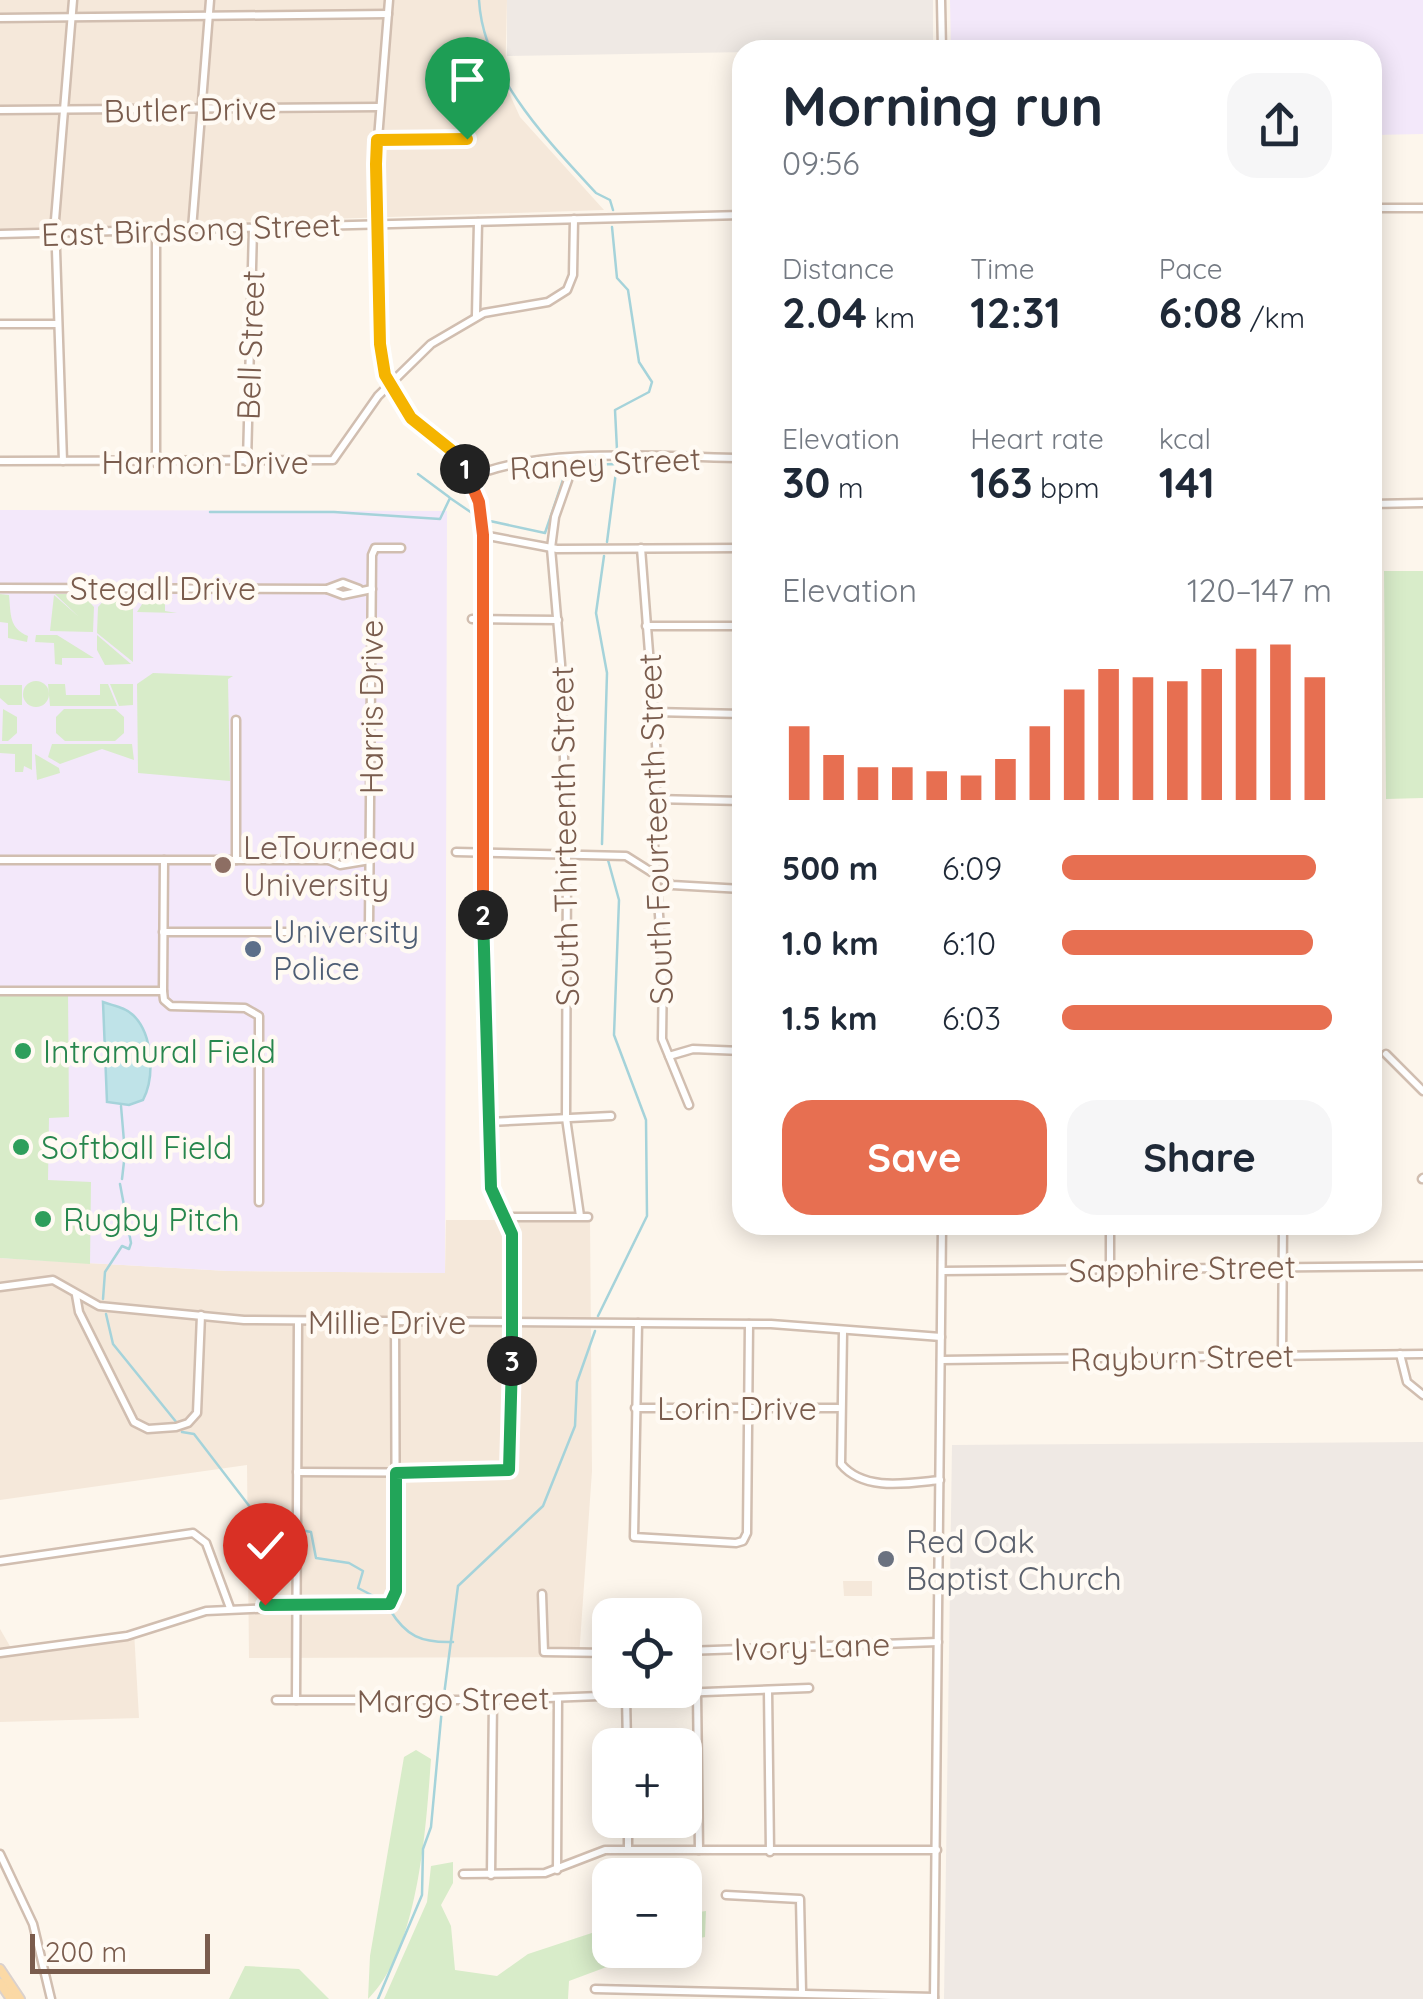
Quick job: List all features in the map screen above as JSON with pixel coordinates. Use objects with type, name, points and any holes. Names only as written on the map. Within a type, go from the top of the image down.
[{"type":"main road","points":[[0,1969],[20,1999]]},
{"type":"main road","points":[[0,1983],[11,1999]]},
{"type":"street","points":[[64,461],[55,233],[72,0]]},
{"type":"street","points":[[192,229],[210,0]]},
{"type":"street","points":[[297,1472],[509,1470],[512,1234],[491,1188],[489,1122],[483,852],[483,535],[470,478],[451,450],[411,418],[389,384],[380,344],[377,140],[389,0]]},
{"type":"street","points":[[942,0],[942,40]]},
{"type":"street","points":[[0,18],[388,14]]},
{"type":"street","name":"Butler Drive","points":[[0,110],[379,107]]},
{"type":"street","points":[[377,140],[467,139]]},
{"type":"street","points":[[1382,208],[1423,208]]},
{"type":"street","name":"East Birdsong Street","points":[[0,234],[732,214]]},
{"type":"street","name":"Harmon Drive","points":[[0,461],[247,462],[336,458],[389,384],[431,344],[476,316],[508,306],[548,302],[567,290],[573,276],[574,218]]},
{"type":"street","points":[[476,316],[478,222]]},
{"type":"street","name":"Bell Street","points":[[247,462],[253,228]]},
{"type":"street","points":[[156,230],[156,462]]},
{"type":"street","points":[[0,324],[56,324]]},
{"type":"street","name":"Raney Street","points":[[470,478],[510,465],[732,458]]},
{"type":"street","name":"South Thirteenth Street","points":[[505,1217],[584,1216],[566,1118],[567,854],[558,620],[551,548],[555,517],[576,460]]},
{"type":"street","points":[[1382,504],[1423,504]]},
{"type":"street","points":[[483,535],[551,548],[732,548]]},
{"type":"street","name":"Harris Drive","points":[[163,932],[362,931],[370,924],[373,550],[402,548]]},
{"type":"street","name":"South Fourteenth Street","points":[[640,548],[654,712],[662,1039],[689,1105]]},
{"type":"street","name":"Stegall Drive","points":[[0,588],[327,589],[343,595],[372,589]]},
{"type":"street","points":[[472,619],[558,620]]},
{"type":"street","points":[[646,626],[732,626]]},
{"type":"street","points":[[654,712],[732,714]]},
{"type":"street","points":[[236,720],[236,860]]},
{"type":"street","points":[[654,799],[732,801]]},
{"type":"street","points":[[456,852],[626,856],[672,885],[732,888]]},
{"type":"street","points":[[0,860],[329,860],[340,866],[370,860]]},
{"type":"street","points":[[164,860],[164,1000],[171,1006],[245,1008],[259,1016],[258,1202]]},
{"type":"street","points":[[0,991],[163,991]]},
{"type":"street","points":[[669,1056],[692,1049],[732,1051]]},
{"type":"street","points":[[1386,1054],[1423,1092]]},
{"type":"street","points":[[489,1122],[612,1116]]},
{"type":"street","points":[[595,1989],[934,1998],[942,1235]]},
{"type":"street","points":[[1110,1235],[1110,1269]]},
{"type":"street","points":[[1282,1355],[1283,1235]]},
{"type":"street","name":"Sapphire Street","points":[[942,1270],[1423,1266]]},
{"type":"street","name":"Millie Drive","points":[[0,1287],[53,1280],[99,1306],[298,1322],[750,1324],[941,1337]]},
{"type":"street","points":[[76,1294],[78,1310],[128,1415],[148,1429],[180,1426],[197,1413],[201,1315]]},
{"type":"street","points":[[296,1700],[298,1322]]},
{"type":"street","points":[[0,1653],[127,1636],[192,1613],[230,1608],[391,1604],[396,1591],[395,1322]]},
{"type":"street","points":[[638,1323],[634,1537],[665,1542],[745,1539],[750,1324]]},
{"type":"street","points":[[839,1408],[842,1332]]},
{"type":"street","points":[[1400,1354],[1407,1382],[1423,1395]]},
{"type":"street","name":"Rayburn Street","points":[[941,1360],[1423,1354]]},
{"type":"street","name":"Lorin Drive","points":[[635,1408],[839,1408],[839,1454],[843,1467],[856,1476],[883,1483],[940,1480]]},
{"type":"street","points":[[0,1562],[193,1533],[206,1543],[230,1608]]},
{"type":"street","points":[[542,1594],[544,1652],[592,1653]]},
{"type":"street","name":"Ivory Lane","points":[[702,1650],[938,1642]]},
{"type":"street","name":"Margo Street","points":[[702,1693],[809,1688]]},
{"type":"street","points":[[768,1690],[770,1852]]},
{"type":"street","name":"Margo Street","points":[[276,1700],[592,1697]]},
{"type":"street","points":[[557,1870],[558,1698]]},
{"type":"street","points":[[491,1874],[493,1700]]},
{"type":"street","points":[[697,1708],[698,1850]]},
{"type":"street","points":[[628,1838],[628,1850]]},
{"type":"street","points":[[462,1874],[557,1870],[600,1851],[937,1850]]},
{"type":"street","points":[[0,1854],[30,1915],[51,1999]]},
{"type":"street","points":[[726,1895],[800,1899],[802,1992]]},
{"type":"shaded area","points":[[0,0],[507,0],[505,84],[520,117],[604,210],[0,230]]},
{"type":"shaded area","points":[[507,0],[933,0],[933,40],[732,40],[732,52],[507,56]]},
{"type":"shaded area","points":[[950,0],[1423,0],[1423,134],[1382,135],[1382,40],[951,40]]},
{"type":"shaded area","name":"LeTourneau University","points":[[0,510],[447,511],[445,1273],[228,1271],[0,1258]]},
{"type":"shaded area","points":[[446,1220],[590,1220],[592,1471],[579,1657],[249,1658],[247,1465],[0,1500],[0,1258],[228,1271],[445,1273]]},
{"type":"shaded area","points":[[1423,1442],[1423,1999],[944,1999],[952,1445]]},
{"type":"shaded area","points":[[843,1581],[872,1581],[872,1596],[844,1596]]},
{"type":"shaded area","points":[[0,1629],[11,1648],[134,1631],[139,1718],[0,1722]]},
{"type":"green space","points":[[1384,571],[1423,571],[1423,798],[1386,799]]},
{"type":"green space","points":[[0,594],[9,595],[12,620],[28,636],[27,642],[8,638],[8,623],[0,622]]},
{"type":"green space","points":[[55,594],[82,594],[94,607],[93,632],[50,631],[54,595],[79,617]]},
{"type":"green space","points":[[110,594],[122,595],[133,608],[133,662],[97,633],[98,607]]},
{"type":"green space","points":[[165,594],[173,599],[165,599],[165,611],[177,613],[137,612],[148,595]]},
{"type":"green space","points":[[36,635],[57,635],[94,658],[62,658],[62,665],[55,664],[54,643],[35,642]]},
{"type":"green space","points":[[97,635],[131,664],[105,665],[97,650]]},
{"type":"green space","points":[[153,673],[233,676],[228,679],[230,781],[138,773],[137,684]]},
{"type":"green space","points":[[36,681],[45,685],[49,694],[45,703],[36,707],[27,703],[23,694],[27,685]]},
{"type":"green space","points":[[48,684],[65,684],[66,695],[100,695],[100,684],[108,684],[117,706],[50,706]]},
{"type":"green space","points":[[110,684],[133,684],[133,705],[119,706]]},
{"type":"green space","points":[[0,685],[22,685],[22,705],[8,705],[0,698]]},
{"type":"green space","points":[[3,709],[17,717],[17,733],[8,741],[2,741]]},
{"type":"green space","points":[[64,709],[115,709],[124,717],[124,733],[115,741],[65,741],[56,733],[56,717]]},
{"type":"green space","points":[[0,744],[32,744],[32,770],[24,766],[23,772],[15,772],[15,754],[0,753]]},
{"type":"green space","points":[[52,744],[132,744],[134,760],[102,749],[60,764],[48,757]]},
{"type":"green space","points":[[35,754],[59,768],[60,773],[37,780]]},
{"type":"green space","points":[[0,991],[68,991],[69,1117],[49,1118],[48,1180],[91,1182],[90,1264],[0,1258]]},
{"type":"green space","points":[[416,1750],[431,1759],[417,1886],[399,1950],[368,1999],[370,1956],[404,1757]]},
{"type":"green space","points":[[453,1862],[453,1883],[441,1905],[451,1926],[455,1970],[497,1976],[528,1954],[592,1933],[592,1968],[604,1968],[569,1981],[568,1999],[384,1999],[427,1902],[431,1866]]},
{"type":"green space","points":[[706,1911],[702,1938],[702,1912]]},
{"type":"green space","points":[[245,1966],[299,1969],[329,1999],[229,1999]]},
{"type":"water","points":[[103,1002],[133,1015],[148,1044],[147,1091],[143,1100],[129,1105],[107,1102]]},
{"type":"waterway","points":[[479,0],[483,28],[505,80],[539,129],[596,193],[610,200],[613,210]]},
{"type":"waterway","points":[[612,227],[617,278],[628,290],[639,362],[652,382],[649,392],[615,410],[617,450]]},
{"type":"waterway","points":[[578,465],[617,464],[607,542]]},
{"type":"waterway","points":[[490,521],[545,533],[568,465]]},
{"type":"waterway","points":[[418,474],[449,497]]},
{"type":"waterway","points":[[210,512],[334,512],[440,519],[450,498],[472,513]]},
{"type":"waterway","points":[[602,844],[607,673],[596,613],[604,556]]},
{"type":"waterway","points":[[598,1316],[647,1216],[646,1120],[614,1035],[619,900],[608,860]]},
{"type":"waterway","points":[[121,1106],[125,1153],[122,1179]]},
{"type":"waterway","points":[[103,1299],[105,1272],[122,1246],[129,1249],[131,1243],[120,1184]]},
{"type":"waterway","points":[[106,1314],[113,1344],[177,1423]]},
{"type":"waterway","points":[[444,1695],[458,1586],[543,1506],[575,1426],[577,1382],[595,1331]]},
{"type":"waterway","points":[[182,1432],[194,1434],[260,1520],[287,1524]]},
{"type":"waterway","points":[[301,1530],[311,1532],[316,1558],[349,1563],[363,1571],[358,1588],[385,1602]]},
{"type":"waterway","points":[[390,1610],[416,1636],[453,1642]]},
{"type":"waterway","points":[[378,1999],[422,1895],[423,1849],[431,1827],[442,1708]]},
{"type":"place","name":"LeTourneau University","points":[[223,865]]},
{"type":"place","name":"University Police","points":[[253,949]]},
{"type":"place","name":"Intramural Field","points":[[23,1051]]},
{"type":"place","name":"Softball Field","points":[[21,1147]]},
{"type":"place","name":"Rugby Pitch","points":[[43,1219]]},
{"type":"place","name":"Red Oak Baptist Church","points":[[886,1559]]},
{"type":"route","points":[[265,1605],[390,1604],[396,1591],[396,1473],[502,1472],[509,1470],[512,1462],[512,1234],[491,1188],[490,1172],[488,1006],[482,922],[481,515],[476,492],[461,462],[400,404],[385,375],[380,344],[382,272],[377,140],[467,139]]}]
